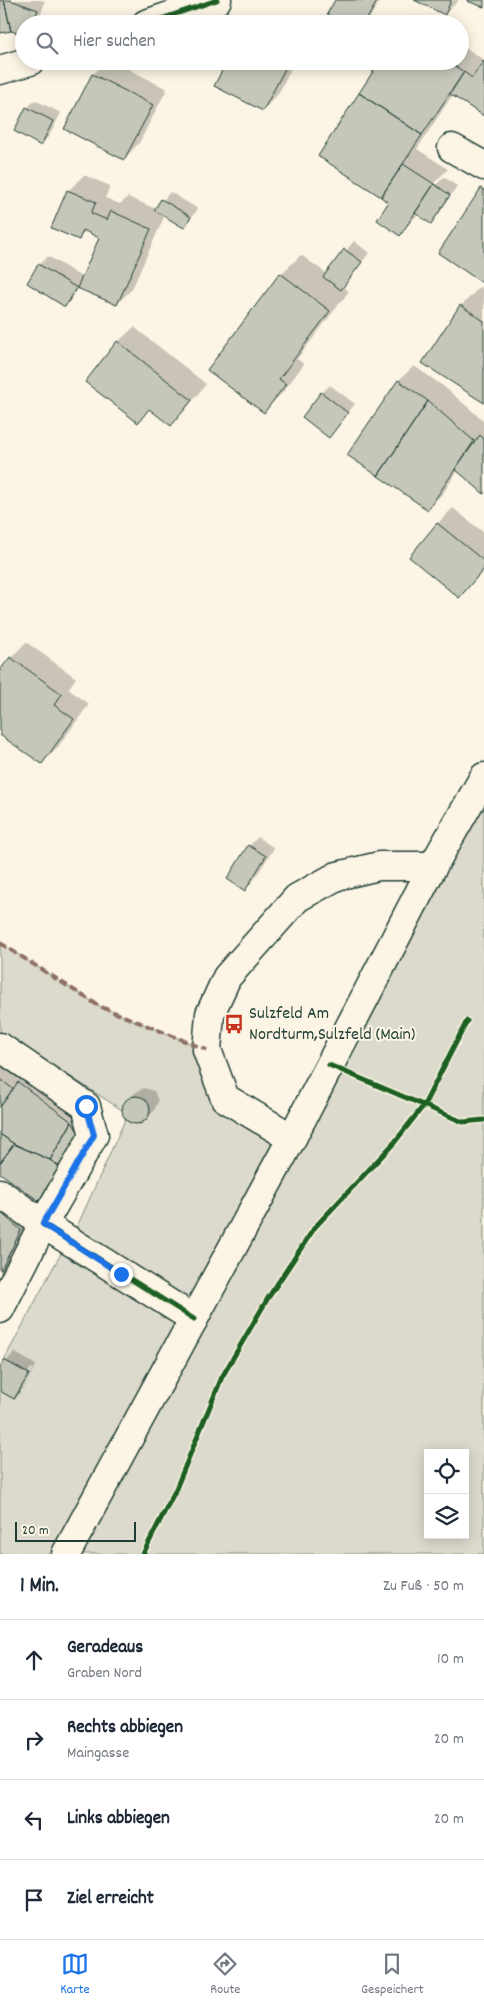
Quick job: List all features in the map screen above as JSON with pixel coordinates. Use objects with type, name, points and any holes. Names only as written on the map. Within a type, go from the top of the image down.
[{"type":"main road","points":[[173,15],[217,0]]},
{"type":"main road","points":[[0,70],[15,66]]},
{"type":"main road","points":[[452,148],[484,166]]},
{"type":"main road","points":[[66,1554],[292,1138],[433,866],[484,777]]},
{"type":"main road","points":[[292,1138],[224,1098],[207,1050],[210,1014],[227,978],[297,898],[336,876],[379,866],[433,866]]},
{"type":"main road","points":[[0,1047],[86,1106],[94,1135],[43,1224],[0,1309]]},
{"type":"main road","points":[[0,1193],[43,1224],[194,1320]]},
{"type":"shaded area","points":[[484,777],[484,1554],[0,1554],[0,1391],[15,1399],[29,1374],[4,1360],[80,1220],[125,1120],[130,1123],[141,1124],[149,1116],[150,1110],[146,1100],[135,1096],[126,1100],[122,1110],[0,1031],[0,943],[99,1006],[207,1050],[225,1098],[292,1138]]},
{"type":"building","points":[[0,0],[4,0],[11,31],[0,33]]},
{"type":"building","points":[[4,0],[10,0],[38,10],[36,15],[15,15],[15,32],[11,31]]},
{"type":"building","points":[[335,0],[378,0],[369,15],[327,14]]},
{"type":"building","points":[[414,0],[451,0],[445,15]]},
{"type":"building","points":[[484,0],[484,7],[467,1]]},
{"type":"building","points":[[484,60],[484,116],[450,94],[464,72],[472,78]]},
{"type":"building","points":[[222,70],[284,70],[263,111],[214,86]]},
{"type":"building","points":[[374,70],[461,70],[464,72],[422,135],[359,93]]},
{"type":"building","points":[[92,74],[153,105],[124,160],[64,129]]},
{"type":"building","points":[[359,93],[422,135],[381,197],[318,156]]},
{"type":"building","points":[[26,107],[53,121],[41,146],[14,131]]},
{"type":"building","points":[[403,164],[434,184],[400,236],[377,220],[388,203],[381,197]]},
{"type":"building","points":[[434,184],[450,195],[431,224],[415,213]]},
{"type":"building","points":[[481,188],[484,190],[484,284],[438,253]]},
{"type":"building","points":[[67,190],[96,202],[91,213],[107,220],[111,211],[151,229],[117,305],[77,288],[99,238],[83,230],[79,240],[51,228]]},
{"type":"building","points":[[161,199],[191,217],[184,228],[154,210]]},
{"type":"building","points":[[344,249],[362,262],[341,290],[323,277]]},
{"type":"building","points":[[38,264],[77,288],[65,307],[27,283]]},
{"type":"building","points":[[280,273],[330,311],[279,379],[286,384],[264,413],[207,370]]},
{"type":"building","points":[[460,305],[484,321],[484,403],[422,363]]},
{"type":"building","points":[[117,341],[192,400],[171,426],[149,409],[138,423],[85,382]]},
{"type":"building","points":[[398,380],[428,401],[378,476],[347,455]]},
{"type":"building","points":[[321,392],[348,413],[329,438],[302,417]]},
{"type":"building","points":[[428,401],[474,441],[428,510],[378,476]]},
{"type":"building","points":[[480,435],[484,439],[484,494],[455,469]]},
{"type":"building","points":[[437,523],[484,561],[484,569],[459,598],[409,557]]},
{"type":"building","points":[[10,657],[62,694],[54,705],[74,719],[42,764],[0,735],[0,670]]},
{"type":"building","points":[[248,845],[266,856],[245,891],[227,879]]},
{"type":"building","points":[[0,1079],[13,1089],[0,1107]]},
{"type":"building","points":[[18,1082],[72,1122],[50,1160],[14,1144],[0,1134],[0,1107]]},
{"type":"building","points":[[136,1096],[146,1100],[150,1110],[146,1120],[136,1124],[126,1120],[122,1110],[126,1100]]},
{"type":"building","points":[[72,1122],[82,1138],[62,1168],[50,1160]]},
{"type":"building","points":[[0,1134],[14,1144],[0,1163]]},
{"type":"building","points":[[14,1144],[50,1160],[62,1168],[39,1201],[0,1173],[0,1163]]},
{"type":"building","points":[[0,1212],[21,1230],[1,1270],[0,1270]]},
{"type":"building","points":[[4,1360],[29,1374],[14,1399],[0,1391],[0,1367]]},
{"type":"marked path","points":[[0,943],[99,1006],[207,1050]]},
{"type":"cycle path","points":[[173,15],[217,0]]},
{"type":"cycle path","points":[[143,1554],[175,1491],[222,1377],[268,1298],[315,1227],[394,1143],[424,1105],[467,1021]]},
{"type":"cycle path","points":[[329,1065],[463,1122],[484,1120]]},
{"type":"cycle path","points":[[43,1224],[194,1319]]},
{"type":"place","name":"Sulzfeld Am Nordturm,Sulzfeld (Main)","points":[[234,1024]]},
{"type":"route","points":[[86,1106],[94,1135],[43,1224],[121,1274]]}]
